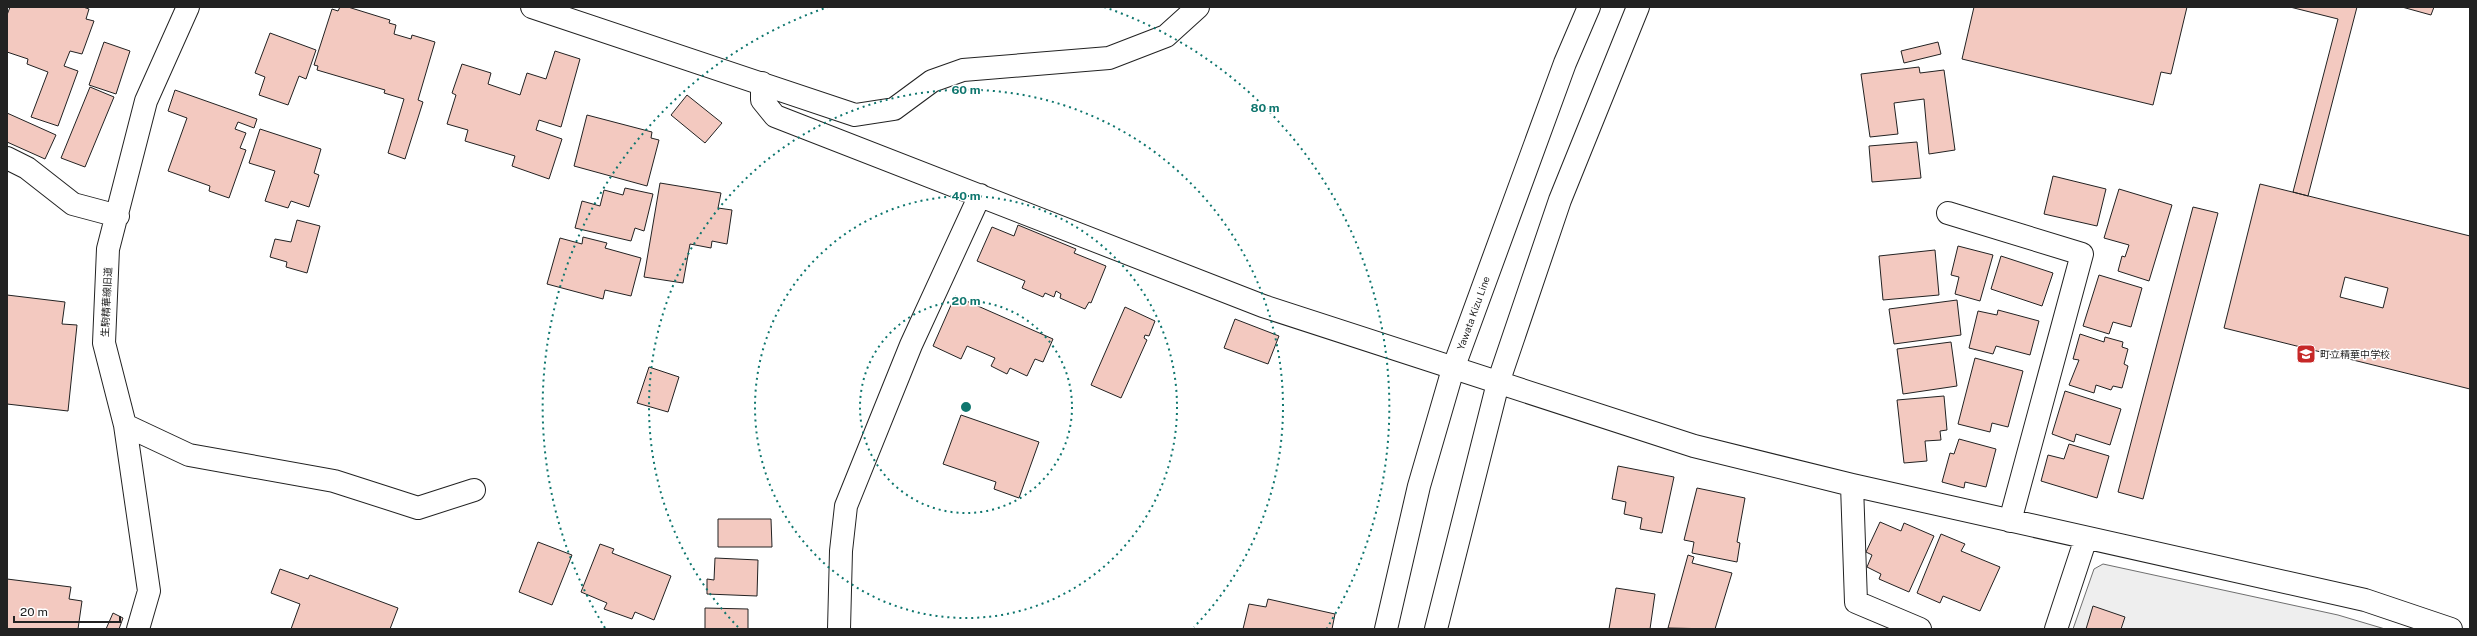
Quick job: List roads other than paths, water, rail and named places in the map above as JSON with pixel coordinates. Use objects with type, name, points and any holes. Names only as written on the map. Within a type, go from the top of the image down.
[{"type":"street","name":"生駒精華線旧道","points":[[138,629],[149,591],[125,425],[104,343],[108,249],[118,216],[146,101],[188,7]]},
{"type":"street","points":[[532,7],[855,114],[894,109],[932,81],[963,70],[1109,58],[1166,36],[1198,7]]},
{"type":"street","name":"Yawata Kizu Line","points":[[1386,629],[1419,486],[1453,369],[1565,63],[1589,7]]},
{"type":"street","points":[[1436,629],[1498,383],[1560,200],[1608,78],[1638,7]]},
{"type":"street","points":[[762,83],[762,100],[775,116],[1263,306],[1453,369],[1694,446],[1852,485],[2086,538],[2229,568],[2365,600],[2451,629]]},
{"type":"street","points":[[7,158],[27,168],[73,204],[118,216]]},
{"type":"street","points":[[839,629],[841,551],[846,506],[911,345],[980,195]]},
{"type":"street","points":[[1948,214],[2082,254],[2010,521]]},
{"type":"street","points":[[125,425],[189,455],[334,481],[418,508],[474,490]]},
{"type":"street","points":[[1852,485],[1856,602],[1920,629]]},
{"type":"street","points":[[2056,629],[2086,538]]},
{"type":"place","name":"町立精華中学校","points":[[2306,354]]}]
